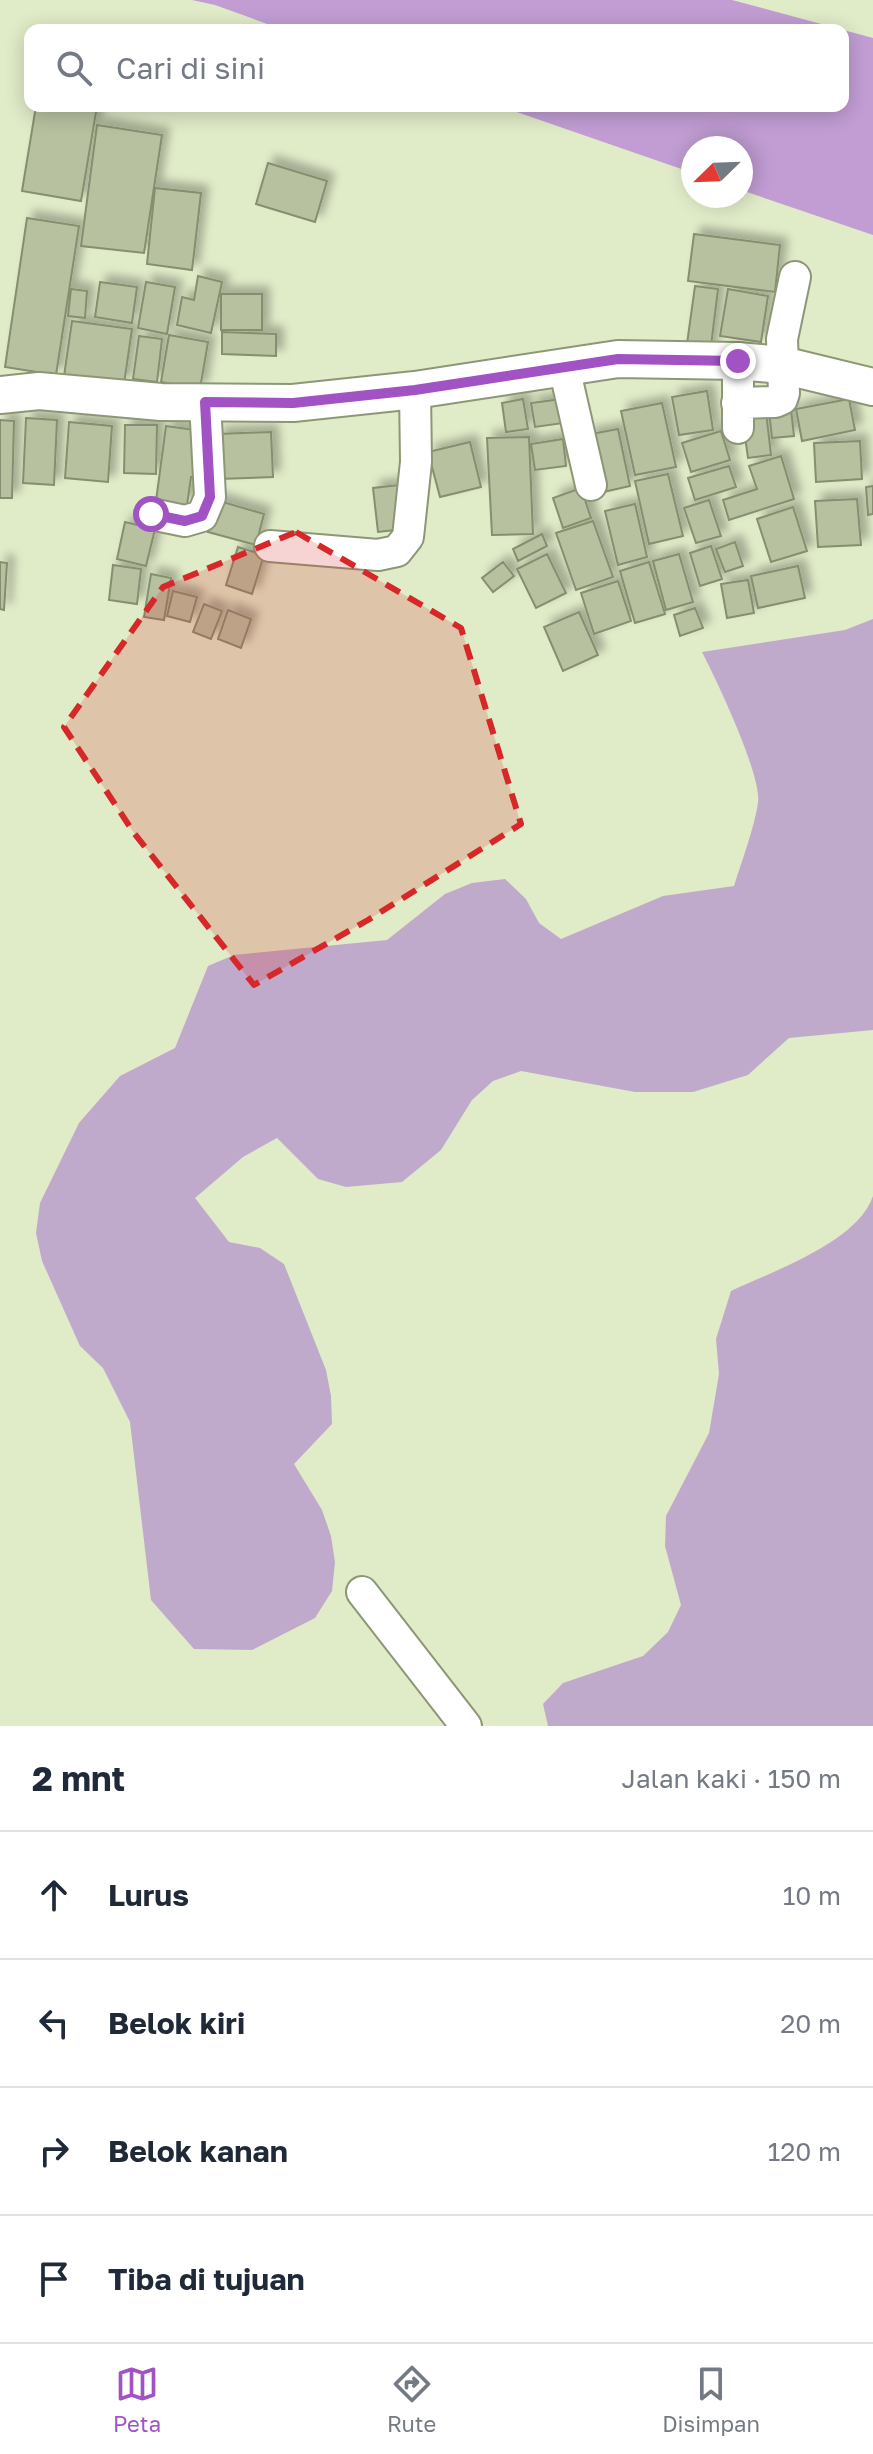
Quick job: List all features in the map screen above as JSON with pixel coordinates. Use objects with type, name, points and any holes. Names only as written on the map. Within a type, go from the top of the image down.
[{"type":"street","points":[[738,361],[737,416],[782,399],[782,339],[795,277]]},
{"type":"street","points":[[0,395],[39,391],[161,402],[293,403],[415,390],[618,359],[782,365],[873,387]]},
{"type":"street","points":[[564,367],[591,485]]},
{"type":"street","points":[[270,546],[378,555],[397,551],[408,537],[416,462],[415,390]]},
{"type":"street","points":[[151,514],[185,521],[202,516],[207,507],[210,497],[205,402]]},
{"type":"street","points":[[362,1592],[466,1726]]},
{"type":"highlighted area","points":[[296,532],[461,628],[521,824],[368,920],[254,985],[134,833],[64,727],[163,587]]},
{"type":"shaded area","points":[[192,0],[732,0],[821,24],[267,24]]},
{"type":"shaded area","points":[[849,32],[873,38],[873,235],[753,194],[753,136],[681,136],[681,169],[516,112],[849,112]]},
{"type":"shaded area","points":[[873,619],[873,1030],[789,1038],[748,1075],[693,1092],[635,1092],[521,1071],[493,1081],[472,1100],[441,1150],[402,1182],[346,1187],[318,1179],[277,1138],[243,1157],[195,1198],[229,1242],[260,1248],[284,1264],[326,1370],[332,1424],[294,1464],[322,1510],[331,1536],[335,1562],[332,1591],[315,1618],[252,1650],[194,1649],[151,1600],[130,1422],[103,1368],[80,1346],[42,1261],[36,1233],[40,1203],[79,1123],[120,1076],[175,1048],[208,966],[234,955],[387,940],[445,894],[472,883],[505,879],[526,899],[539,923],[561,939],[663,896],[734,886],[754,823],[757,790],[737,727],[702,652],[845,630]]},
{"type":"shaded area","points":[[873,1196],[873,1726],[548,1726],[543,1704],[563,1683],[643,1656],[668,1632],[681,1605],[665,1546],[666,1516],[709,1433],[719,1374],[716,1339],[731,1291],[833,1241],[864,1212]]},
{"type":"building","points":[[35,112],[96,112],[81,201],[22,191]]},
{"type":"building","points":[[97,125],[162,135],[144,253],[81,246]]},
{"type":"building","points":[[268,163],[327,181],[315,222],[256,204]]},
{"type":"building","points":[[155,188],[201,193],[192,270],[147,264]]},
{"type":"building","points":[[27,218],[79,226],[56,375],[5,367]]},
{"type":"building","points":[[694,234],[780,245],[775,292],[688,281]]},
{"type":"building","points":[[198,276],[222,282],[211,333],[177,325],[182,297],[194,300]]},
{"type":"building","points":[[100,282],[137,287],[132,323],[95,317]]},
{"type":"building","points":[[146,282],[175,287],[167,334],[138,328]]},
{"type":"building","points":[[695,286],[718,289],[710,354],[686,351]]},
{"type":"building","points":[[71,289],[87,291],[85,318],[68,316]]},
{"type":"building","points":[[728,289],[768,296],[761,342],[720,336]]},
{"type":"building","points":[[221,294],[262,294],[262,330],[221,330]]},
{"type":"building","points":[[72,321],[132,329],[124,384],[64,376]]},
{"type":"building","points":[[222,332],[276,334],[276,356],[222,354]]},
{"type":"building","points":[[169,335],[208,342],[200,389],[161,382]]},
{"type":"building","points":[[139,336],[162,339],[157,382],[133,379]]},
{"type":"building","points":[[707,391],[713,430],[679,435],[672,397]]},
{"type":"building","points":[[569,398],[571,422],[535,427],[531,403]]},
{"type":"building","points":[[523,399],[528,429],[506,432],[502,403]]},
{"type":"building","points":[[849,399],[855,430],[802,441],[796,409]]},
{"type":"building","points":[[662,403],[676,467],[635,475],[621,411]]},
{"type":"building","points":[[791,409],[794,436],[772,438],[769,411]]},
{"type":"building","points":[[766,412],[771,455],[748,458],[742,415]]},
{"type":"building","points":[[26,418],[57,420],[54,485],[23,483]]},
{"type":"building","points":[[0,420],[14,421],[12,498],[0,498]]},
{"type":"building","points":[[69,422],[112,426],[108,482],[65,478]]},
{"type":"building","points":[[125,425],[157,425],[156,474],[124,473]]},
{"type":"building","points":[[166,426],[202,431],[196,478],[191,477],[187,505],[156,501]]},
{"type":"building","points":[[618,429],[630,486],[599,493],[586,435]]},
{"type":"building","points":[[721,431],[730,460],[691,472],[682,443]]},
{"type":"building","points":[[271,432],[273,477],[219,479],[217,434]]},
{"type":"building","points":[[529,437],[533,534],[492,535],[487,438]]},
{"type":"building","points":[[563,439],[566,466],[535,470],[531,444]]},
{"type":"building","points":[[860,441],[862,479],[816,482],[814,443]]},
{"type":"building","points":[[470,442],[481,487],[440,497],[428,452]]},
{"type":"building","points":[[781,456],[794,499],[729,520],[723,500],[757,489],[749,466]]},
{"type":"building","points":[[729,466],[736,487],[695,500],[688,478]]},
{"type":"building","points":[[668,474],[683,536],[649,544],[635,481]]},
{"type":"building","points":[[399,485],[404,529],[378,532],[373,488]]},
{"type":"building","points":[[873,486],[873,514],[868,515],[866,487]]},
{"type":"building","points":[[581,488],[591,518],[563,528],[553,498]]},
{"type":"building","points":[[857,499],[861,545],[818,547],[815,501]]},
{"type":"building","points":[[216,500],[264,514],[256,545],[208,532]]},
{"type":"building","points":[[709,500],[721,536],[696,543],[684,508]]},
{"type":"building","points":[[635,504],[647,557],[618,565],[605,511]]},
{"type":"building","points":[[793,507],[807,551],[771,562],[757,519]]},
{"type":"building","points":[[593,521],[613,577],[576,590],[556,533]]},
{"type":"building","points":[[125,522],[155,529],[146,566],[117,559]]},
{"type":"building","points":[[542,534],[547,546],[518,561],[513,549]]},
{"type":"building","points":[[735,542],[743,566],[725,572],[716,549]]},
{"type":"building","points":[[711,546],[722,579],[700,586],[690,553]]},
{"type":"building","points":[[238,547],[264,555],[252,594],[226,585]]},
{"type":"building","points":[[547,554],[566,593],[536,608],[517,569]]},
{"type":"building","points":[[679,554],[693,602],[666,610],[653,561]]},
{"type":"building","points":[[0,562],[7,563],[4,610],[0,609]]},
{"type":"building","points":[[503,562],[514,576],[493,592],[482,578]]},
{"type":"building","points":[[649,562],[665,614],[635,623],[620,571]]},
{"type":"building","points":[[113,565],[141,569],[137,604],[109,600]]},
{"type":"building","points":[[798,566],[805,598],[758,608],[751,576]]},
{"type":"building","points":[[151,574],[171,578],[164,620],[144,617]]},
{"type":"building","points":[[748,580],[754,613],[727,618],[721,584]]},
{"type":"building","points":[[618,581],[631,621],[594,634],[581,593]]},
{"type":"building","points":[[173,591],[197,597],[190,622],[167,616]]},
{"type":"building","points":[[204,604],[222,611],[211,639],[193,632]]},
{"type":"building","points":[[695,608],[703,628],[680,636],[674,615]]},
{"type":"building","points":[[228,610],[251,619],[241,648],[218,639]]},
{"type":"building","points":[[579,612],[598,655],[563,671],[544,627]]},
{"type":"route","points":[[151,514],[185,521],[202,516],[207,507],[210,497],[205,402],[293,403],[415,390],[618,359],[738,361]]}]
